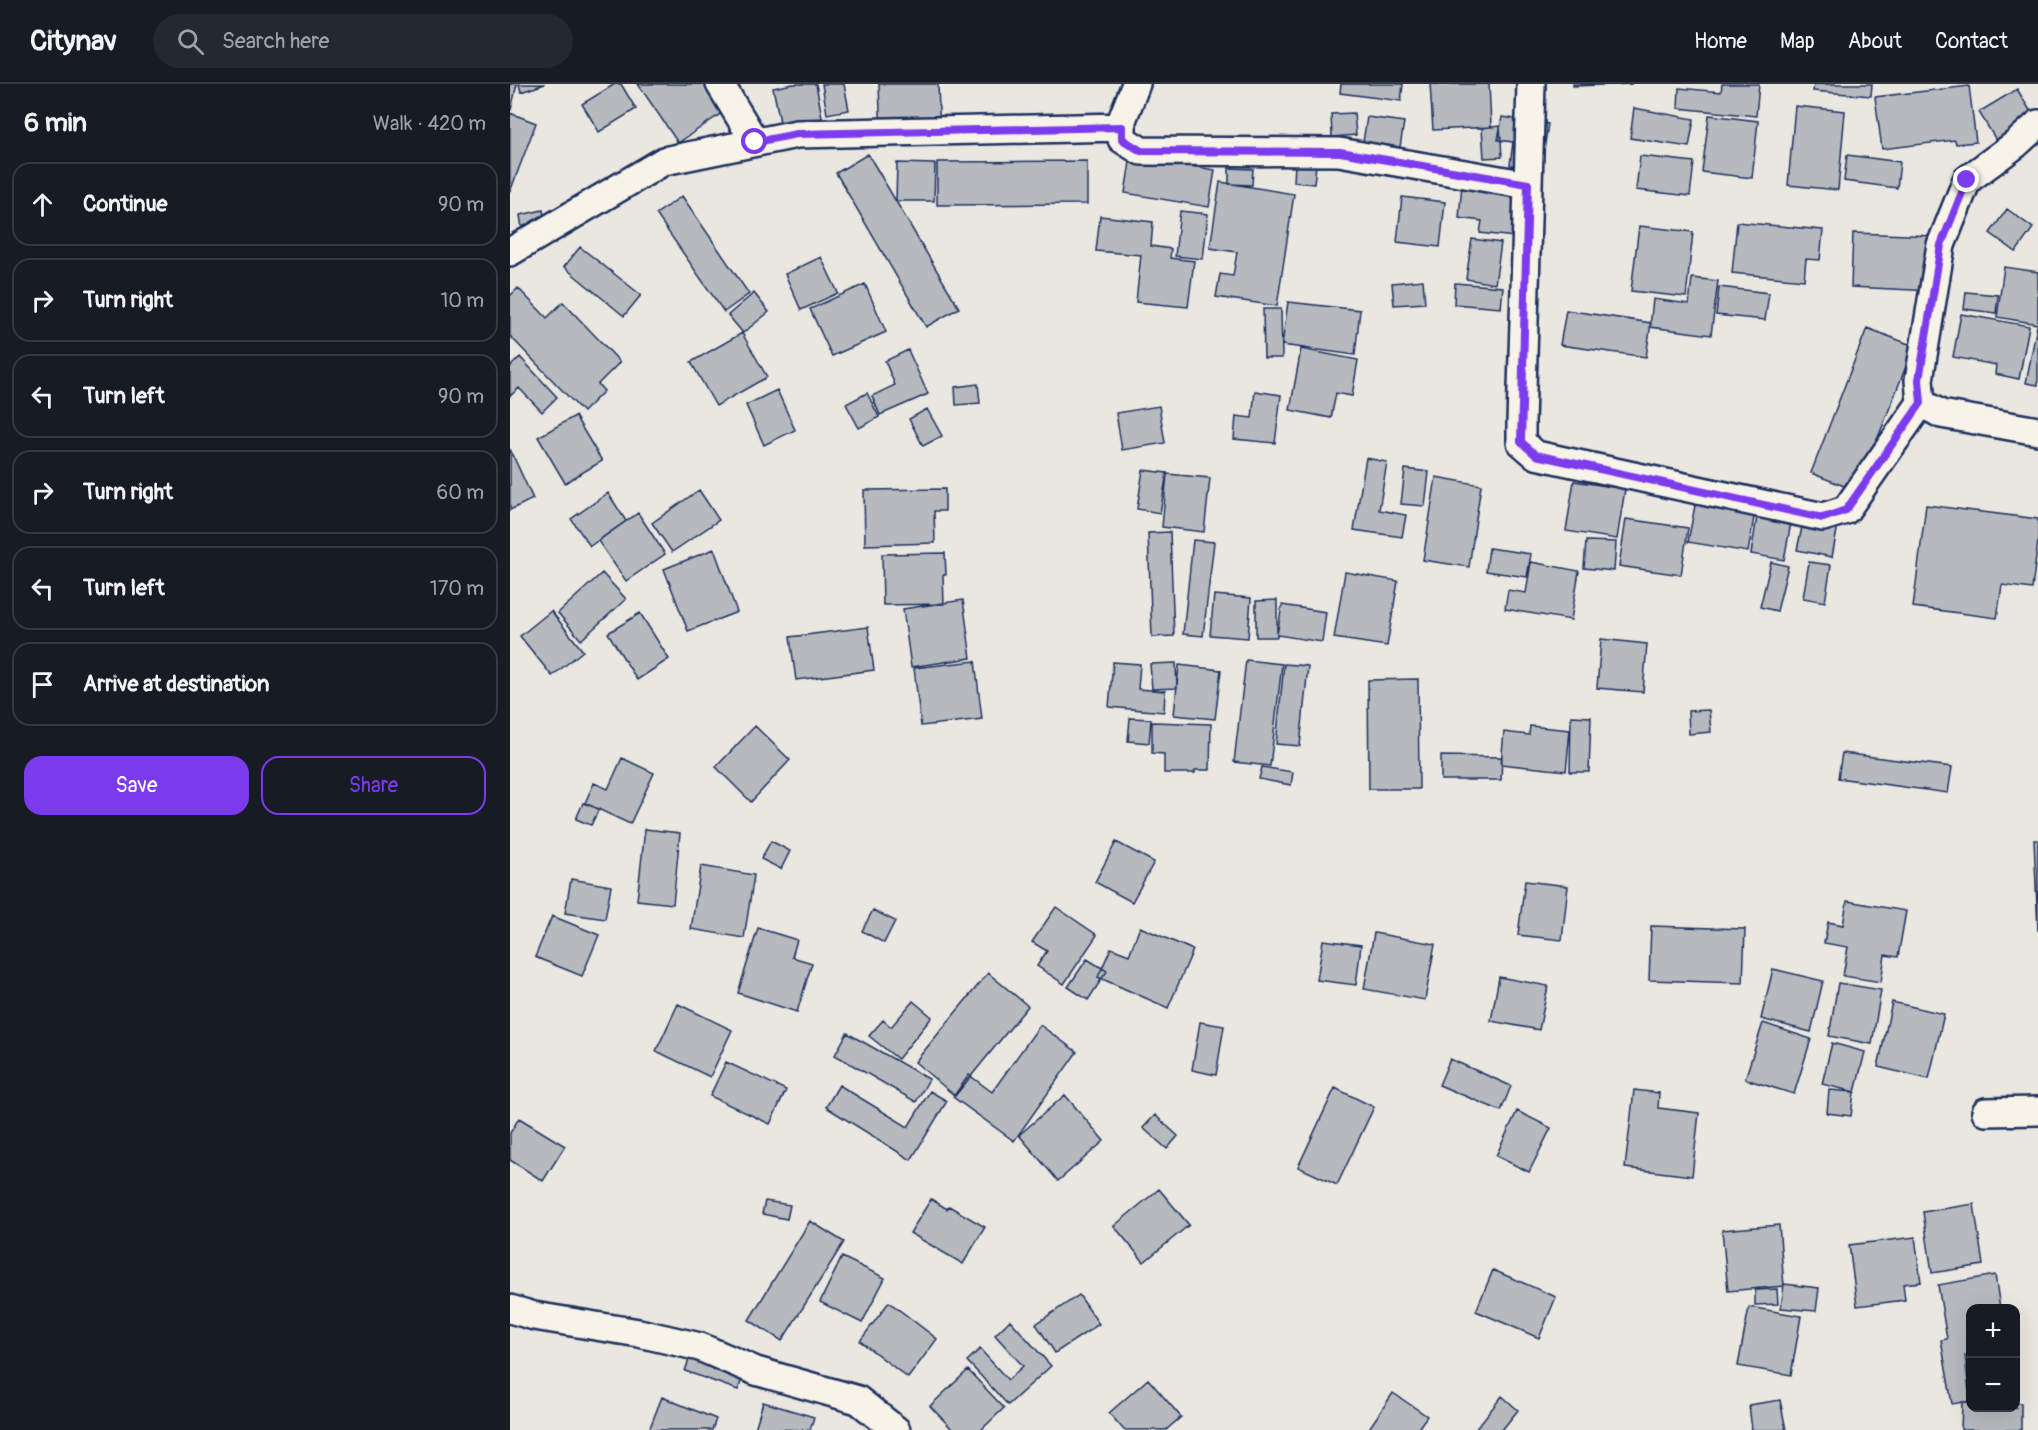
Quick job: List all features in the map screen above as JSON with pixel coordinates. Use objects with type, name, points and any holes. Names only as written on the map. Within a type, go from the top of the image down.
[{"type":"street","points":[[720,84],[755,142]]},
{"type":"street","points":[[1136,84],[1122,120],[1122,139],[1141,151],[1340,152],[1528,184]]},
{"type":"street","points":[[1531,84],[1521,442],[1536,455],[1823,518],[1846,510],[1921,403],[1919,380],[1941,245],[1967,180],[2016,144],[2038,124]]},
{"type":"street","points":[[510,252],[664,161],[755,142],[797,134],[1122,127]]},
{"type":"street","points":[[1921,403],[1941,414],[2038,431]]},
{"type":"street","points":[[1986,1112],[2038,1111]]},
{"type":"street","points":[[510,1309],[534,1317],[639,1333],[700,1347],[756,1371],[858,1401],[896,1430]]},
{"type":"building","points":[[510,84],[517,84],[511,110],[510,110]]},
{"type":"building","points":[[519,84],[545,84],[521,92]]},
{"type":"building","points":[[615,84],[621,84],[636,109],[599,132],[582,104]]},
{"type":"building","points":[[638,84],[712,84],[729,108],[678,143]]},
{"type":"building","points":[[793,84],[816,84],[824,128],[783,136],[773,88]]},
{"type":"building","points":[[822,84],[844,84],[849,110],[827,114]]},
{"type":"building","points":[[879,84],[938,84],[940,136],[881,138]]},
{"type":"building","points":[[1341,84],[1403,84],[1401,101],[1340,93]]},
{"type":"building","points":[[1430,84],[1489,84],[1491,127],[1433,130]]},
{"type":"building","points":[[1573,84],[1632,84],[1573,86]]},
{"type":"building","points":[[1722,84],[1759,84],[1756,116],[1678,108],[1679,88],[1721,92]]},
{"type":"building","points":[[1814,84],[1872,84],[1871,96],[1813,91]]},
{"type":"building","points":[[1969,86],[1976,142],[1956,144],[1955,140],[1882,149],[1875,97]]},
{"type":"building","points":[[2017,89],[2037,122],[1999,145],[1979,112]]},
{"type":"building","points":[[1795,106],[1845,111],[1838,190],[1788,185]]},
{"type":"building","points":[[1634,108],[1694,119],[1689,147],[1630,138]]},
{"type":"building","points":[[510,113],[536,123],[510,192]]},
{"type":"building","points":[[1354,113],[1356,135],[1332,137],[1331,114]]},
{"type":"building","points":[[1709,115],[1758,121],[1752,178],[1702,172]]},
{"type":"building","points":[[1367,117],[1404,122],[1400,147],[1363,142]]},
{"type":"building","points":[[1502,117],[1548,124],[1541,170],[1510,165],[1513,142],[1498,140]]},
{"type":"building","points":[[1500,126],[1502,157],[1484,158],[1482,128]]},
{"type":"building","points":[[868,154],[959,308],[926,327],[836,173]]},
{"type":"building","points":[[1847,155],[1900,162],[1897,188],[1844,181]]},
{"type":"building","points":[[1131,156],[1215,170],[1209,207],[1125,193]]},
{"type":"building","points":[[1640,156],[1694,162],[1690,196],[1636,190]]},
{"type":"building","points":[[1087,161],[1087,204],[937,205],[937,162]]},
{"type":"building","points":[[897,163],[935,164],[934,201],[896,201]]},
{"type":"building","points":[[1295,164],[1316,165],[1314,184],[1294,182]]},
{"type":"building","points":[[1229,168],[1253,169],[1252,185],[1229,184]]},
{"type":"building","points":[[1220,182],[1294,194],[1277,306],[1216,297],[1220,274],[1233,276],[1237,252],[1210,248]]},
{"type":"building","points":[[1462,184],[1539,193],[1534,239],[1480,233],[1482,221],[1459,218]]},
{"type":"building","points":[[682,196],[749,294],[724,312],[656,214]]},
{"type":"building","points":[[1402,197],[1445,202],[1440,247],[1397,242]]},
{"type":"building","points":[[2007,209],[2033,228],[2016,252],[1990,233]]},
{"type":"building","points":[[543,210],[548,236],[524,240],[520,215]]},
{"type":"building","points":[[1180,211],[1208,214],[1203,259],[1175,256]]},
{"type":"building","points":[[1100,216],[1153,222],[1151,246],[1171,249],[1170,258],[1194,261],[1188,307],[1136,302],[1141,255],[1096,251]]},
{"type":"building","points":[[1737,222],[1823,230],[1820,260],[1806,259],[1804,280],[1732,273]]},
{"type":"building","points":[[1639,226],[1693,232],[1686,297],[1631,291]]},
{"type":"building","points":[[1853,233],[1935,236],[1933,291],[1851,287]]},
{"type":"building","points":[[1472,239],[1501,243],[1495,284],[1466,279]]},
{"type":"building","points":[[580,247],[641,295],[624,316],[564,267]]},
{"type":"building","points":[[821,257],[838,293],[801,310],[785,274]]},
{"type":"building","points":[[2004,267],[2038,272],[2038,324],[1997,317]]},
{"type":"building","points":[[1692,278],[1718,281],[1711,335],[1650,327],[1653,299],[1689,304]]},
{"type":"building","points":[[1423,280],[1425,303],[1394,305],[1392,283]]},
{"type":"building","points":[[1455,283],[1503,287],[1501,308],[1454,304]]},
{"type":"building","points":[[865,284],[886,332],[832,356],[810,309]]},
{"type":"building","points":[[1719,287],[1769,293],[1765,320],[1716,315]]},
{"type":"building","points":[[518,288],[547,318],[563,302],[620,362],[598,384],[604,391],[583,412],[510,336],[510,296]]},
{"type":"building","points":[[1966,292],[1998,295],[1996,313],[1964,309]]},
{"type":"building","points":[[754,293],[769,312],[743,333],[728,315]]},
{"type":"building","points":[[1288,302],[1360,310],[1355,355],[1282,345]]},
{"type":"building","points":[[1263,309],[1281,309],[1282,358],[1264,358]]},
{"type":"building","points":[[1566,310],[1651,323],[1646,357],[1560,345]]},
{"type":"building","points":[[1961,314],[2029,326],[2019,379],[1995,374],[1996,365],[1953,357]]},
{"type":"building","points":[[2038,327],[2038,385],[2026,383]]},
{"type":"building","points":[[1867,328],[1914,346],[1857,491],[1811,473]]},
{"type":"building","points":[[742,333],[767,377],[716,406],[691,362]]},
{"type":"building","points":[[1301,349],[1358,360],[1352,396],[1336,393],[1331,418],[1290,410]]},
{"type":"building","points":[[908,350],[928,394],[880,415],[872,396],[895,385],[885,361]]},
{"type":"building","points":[[520,357],[557,397],[542,412],[519,388],[510,396],[510,367]]},
{"type":"building","points":[[978,384],[980,403],[956,405],[955,387]]},
{"type":"building","points":[[777,390],[795,430],[764,445],[746,405]]},
{"type":"building","points":[[1255,391],[1281,395],[1275,443],[1234,439],[1236,416],[1252,418]]},
{"type":"building","points":[[867,393],[879,417],[859,428],[846,404]]},
{"type":"building","points":[[1159,406],[1165,443],[1122,450],[1116,413]]},
{"type":"building","points":[[927,409],[942,436],[923,446],[909,419]]},
{"type":"building","points":[[575,416],[602,461],[565,483],[538,437]]},
{"type":"building","points":[[510,449],[533,499],[510,510]]},
{"type":"building","points":[[1366,458],[1387,462],[1379,510],[1406,515],[1402,537],[1354,530]]},
{"type":"building","points":[[1405,469],[1429,472],[1425,506],[1401,504]]},
{"type":"building","points":[[1143,470],[1167,473],[1160,513],[1137,509]]},
{"type":"building","points":[[1167,474],[1210,478],[1204,532],[1162,527]]},
{"type":"building","points":[[1436,477],[1481,485],[1469,567],[1423,560]]},
{"type":"building","points":[[1574,481],[1625,489],[1617,539],[1566,531]]},
{"type":"building","points":[[945,489],[945,511],[934,511],[935,543],[865,545],[864,490]]},
{"type":"building","points":[[699,490],[719,520],[672,552],[652,523]]},
{"type":"building","points":[[1698,490],[1757,500],[1748,552],[1688,542]]},
{"type":"building","points":[[608,493],[626,521],[590,546],[571,519]]},
{"type":"building","points":[[1926,505],[2038,519],[2038,541],[2032,589],[2002,585],[1997,618],[1913,607]]},
{"type":"building","points":[[1758,511],[1792,517],[1784,560],[1751,554]]},
{"type":"building","points":[[638,513],[665,554],[626,581],[598,541]]},
{"type":"building","points":[[1804,518],[1838,525],[1832,557],[1797,550]]},
{"type":"building","points":[[1626,519],[1688,528],[1681,575],[1619,566]]},
{"type":"building","points":[[1170,532],[1174,636],[1152,637],[1148,533]]},
{"type":"building","points":[[1193,540],[1214,542],[1203,636],[1183,634]]},
{"type":"building","points":[[1586,541],[1616,542],[1614,571],[1584,568]]},
{"type":"building","points":[[1489,548],[1531,554],[1527,577],[1486,571]]},
{"type":"building","points":[[714,549],[737,612],[688,631],[664,569]]},
{"type":"building","points":[[945,553],[944,604],[883,605],[882,554]]},
{"type":"building","points":[[1531,562],[1579,571],[1571,620],[1505,609],[1508,590],[1526,593]]},
{"type":"building","points":[[1771,562],[1788,566],[1777,611],[1760,607]]},
{"type":"building","points":[[1809,562],[1831,565],[1825,602],[1803,598]]},
{"type":"building","points":[[1345,572],[1398,581],[1387,646],[1334,638]]},
{"type":"building","points":[[602,573],[626,599],[581,640],[558,613]]},
{"type":"building","points":[[1214,595],[1251,598],[1248,638],[1210,635]]},
{"type":"building","points":[[963,600],[971,658],[911,667],[903,609]]},
{"type":"building","points":[[1277,600],[1277,637],[1256,637],[1256,601]]},
{"type":"building","points":[[1282,605],[1326,612],[1322,642],[1277,635]]},
{"type":"building","points":[[551,611],[583,651],[552,676],[520,636]]},
{"type":"building","points":[[640,613],[669,659],[637,680],[608,633]]},
{"type":"building","points":[[868,627],[874,670],[796,680],[790,637]]},
{"type":"building","points":[[1601,639],[1647,644],[1643,692],[1597,688]]},
{"type":"building","points":[[1246,660],[1282,664],[1270,766],[1234,762]]},
{"type":"building","points":[[975,661],[982,719],[921,726],[914,668]]},
{"type":"building","points":[[1113,662],[1140,664],[1138,689],[1165,691],[1164,712],[1109,707]]},
{"type":"building","points":[[1176,663],[1177,688],[1152,689],[1150,664]]},
{"type":"building","points":[[1284,664],[1308,666],[1300,746],[1276,744]]},
{"type":"building","points":[[1179,665],[1221,670],[1215,719],[1174,715]]},
{"type":"building","points":[[1418,679],[1419,789],[1369,789],[1368,680]]},
{"type":"building","points":[[1709,710],[1711,732],[1689,734],[1688,711]]},
{"type":"building","points":[[1571,716],[1591,717],[1589,772],[1570,772]]},
{"type":"building","points":[[1130,718],[1151,719],[1149,743],[1128,741]]},
{"type":"building","points":[[1152,722],[1211,724],[1210,770],[1195,770],[1195,773],[1164,773],[1164,754],[1152,753]]},
{"type":"building","points":[[755,726],[790,760],[751,802],[716,767]]},
{"type":"building","points":[[1530,726],[1570,730],[1566,771],[1501,764],[1504,732],[1529,735]]},
{"type":"building","points":[[1842,753],[1952,767],[1948,793],[1838,778]]},
{"type":"building","points":[[1441,756],[1502,757],[1501,780],[1441,780]]},
{"type":"building","points":[[622,758],[654,773],[630,824],[585,803],[594,783],[608,789]]},
{"type":"building","points":[[1262,767],[1293,772],[1291,785],[1259,779]]},
{"type":"building","points":[[583,803],[599,809],[591,825],[576,819]]},
{"type":"building","points":[[645,829],[680,833],[673,904],[637,900]]},
{"type":"building","points":[[2034,840],[2038,840],[2038,931]]},
{"type":"building","points":[[771,841],[790,851],[781,869],[761,859]]},
{"type":"building","points":[[1116,842],[1154,862],[1132,902],[1095,882]]},
{"type":"building","points":[[701,866],[754,875],[744,938],[691,929]]},
{"type":"building","points":[[571,879],[611,886],[605,919],[565,913]]},
{"type":"building","points":[[1525,881],[1568,886],[1562,940],[1518,935]]},
{"type":"building","points":[[1847,901],[1906,911],[1898,957],[1885,955],[1881,982],[1843,976],[1848,947],[1824,943],[1828,922],[1843,925]]},
{"type":"building","points":[[1056,907],[1097,935],[1064,984],[1037,966],[1047,951],[1032,942]]},
{"type":"building","points":[[873,910],[895,921],[884,943],[862,931]]},
{"type":"building","points":[[552,916],[599,935],[582,976],[535,957]]},
{"type":"building","points":[[1651,926],[1745,929],[1743,983],[1649,980]]},
{"type":"building","points":[[1140,927],[1193,950],[1168,1008],[1098,977],[1111,948],[1129,955]]},
{"type":"building","points":[[758,928],[797,940],[792,957],[812,963],[797,1012],[738,993]]},
{"type":"building","points":[[1374,933],[1435,944],[1425,1000],[1364,989]]},
{"type":"building","points":[[1323,940],[1361,945],[1356,985],[1317,980]]},
{"type":"building","points":[[1087,959],[1107,971],[1088,1000],[1068,987]]},
{"type":"building","points":[[1773,969],[1823,981],[1811,1032],[1761,1019]]},
{"type":"building","points":[[988,973],[1028,1006],[955,1096],[915,1062]]},
{"type":"building","points":[[1499,977],[1548,986],[1539,1030],[1491,1021]]},
{"type":"building","points":[[1838,983],[1881,990],[1872,1044],[1829,1036]]},
{"type":"building","points":[[913,1001],[932,1017],[898,1059],[869,1036],[883,1020],[891,1027]]},
{"type":"building","points":[[1892,1002],[1944,1014],[1929,1079],[1878,1067]]},
{"type":"building","points":[[678,1004],[732,1030],[710,1077],[656,1051]]},
{"type":"building","points":[[1200,1022],[1224,1026],[1216,1075],[1192,1070]]},
{"type":"building","points":[[1763,1023],[1811,1039],[1794,1094],[1745,1079]]},
{"type":"building","points":[[1040,1025],[1077,1052],[1014,1141],[953,1097],[969,1075],[992,1092]]},
{"type":"building","points":[[847,1033],[929,1079],[916,1102],[835,1055]]},
{"type":"building","points":[[1832,1043],[1865,1052],[1855,1092],[1822,1084]]},
{"type":"building","points":[[1450,1059],[1511,1086],[1501,1111],[1439,1085]]},
{"type":"building","points":[[726,1062],[786,1090],[770,1124],[710,1096]]},
{"type":"building","points":[[839,1085],[908,1127],[930,1091],[947,1101],[911,1160],[826,1107]]},
{"type":"building","points":[[1335,1088],[1374,1107],[1337,1185],[1298,1167]]},
{"type":"building","points":[[1634,1090],[1659,1093],[1658,1108],[1699,1113],[1692,1176],[1625,1168]]},
{"type":"building","points":[[1829,1090],[1854,1092],[1851,1116],[1827,1113]]},
{"type":"building","points":[[1065,1095],[1104,1141],[1058,1181],[1019,1135]]},
{"type":"building","points":[[1517,1111],[1551,1128],[1529,1172],[1496,1156]]},
{"type":"building","points":[[1155,1115],[1178,1136],[1167,1149],[1143,1128]]},
{"type":"building","points":[[519,1118],[565,1146],[543,1181],[510,1160],[510,1133]]},
{"type":"building","points":[[1159,1189],[1189,1225],[1144,1262],[1114,1226]]},
{"type":"building","points":[[931,1199],[947,1209],[949,1206],[985,1227],[963,1264],[910,1233]]},
{"type":"building","points":[[765,1201],[790,1205],[787,1219],[762,1214]]},
{"type":"building","points":[[1974,1204],[1983,1265],[1932,1273],[1923,1212]]},
{"type":"building","points":[[810,1221],[844,1242],[782,1341],[749,1320]]},
{"type":"building","points":[[1779,1225],[1784,1286],[1728,1291],[1722,1230]]},
{"type":"building","points":[[1915,1237],[1921,1282],[1903,1284],[1905,1300],[1857,1306],[1849,1245]]},
{"type":"building","points":[[842,1257],[885,1278],[862,1323],[820,1302]]},
{"type":"building","points":[[1493,1270],[1556,1297],[1539,1338],[1476,1311]]},
{"type":"building","points":[[1995,1275],[1999,1304],[1966,1304],[1966,1402],[1952,1404],[1941,1340],[1947,1339],[1938,1285]]},
{"type":"building","points":[[1784,1284],[1819,1288],[1816,1311],[1781,1308]]},
{"type":"building","points":[[1777,1289],[1778,1304],[1755,1305],[1755,1290]]},
{"type":"building","points":[[1079,1295],[1099,1324],[1055,1353],[1036,1324]]},
{"type":"building","points":[[889,1302],[937,1339],[908,1378],[860,1341]]},
{"type":"building","points":[[1749,1307],[1801,1316],[1791,1375],[1738,1366]]},
{"type":"building","points":[[1010,1320],[1051,1366],[1008,1405],[967,1361],[980,1349],[1008,1380],[1023,1366],[995,1335]]},
{"type":"building","points":[[692,1351],[745,1371],[738,1390],[685,1371]]},
{"type":"building","points":[[968,1370],[1004,1408],[981,1430],[953,1430],[930,1406]]},
{"type":"building","points":[[1148,1379],[1181,1417],[1166,1430],[1124,1430],[1109,1413]]},
{"type":"building","points":[[1393,1393],[1427,1416],[1417,1430],[1368,1430]]},
{"type":"building","points":[[1502,1396],[1518,1410],[1502,1430],[1475,1430]]},
{"type":"building","points":[[662,1397],[716,1419],[712,1430],[649,1430]]},
{"type":"building","points":[[1780,1400],[1786,1430],[1752,1430],[1749,1405]]},
{"type":"building","points":[[763,1402],[814,1417],[810,1430],[755,1429]]},
{"type":"building","points":[[1962,1402],[1966,1402],[1966,1412],[2020,1412],[2021,1403],[2021,1430],[1961,1430]]},
{"type":"route","points":[[755,142],[797,134],[1122,127],[1122,139],[1141,151],[1340,152],[1528,184],[1521,442],[1536,455],[1823,518],[1846,510],[1921,403],[1919,380],[1941,245],[1967,180]]}]
